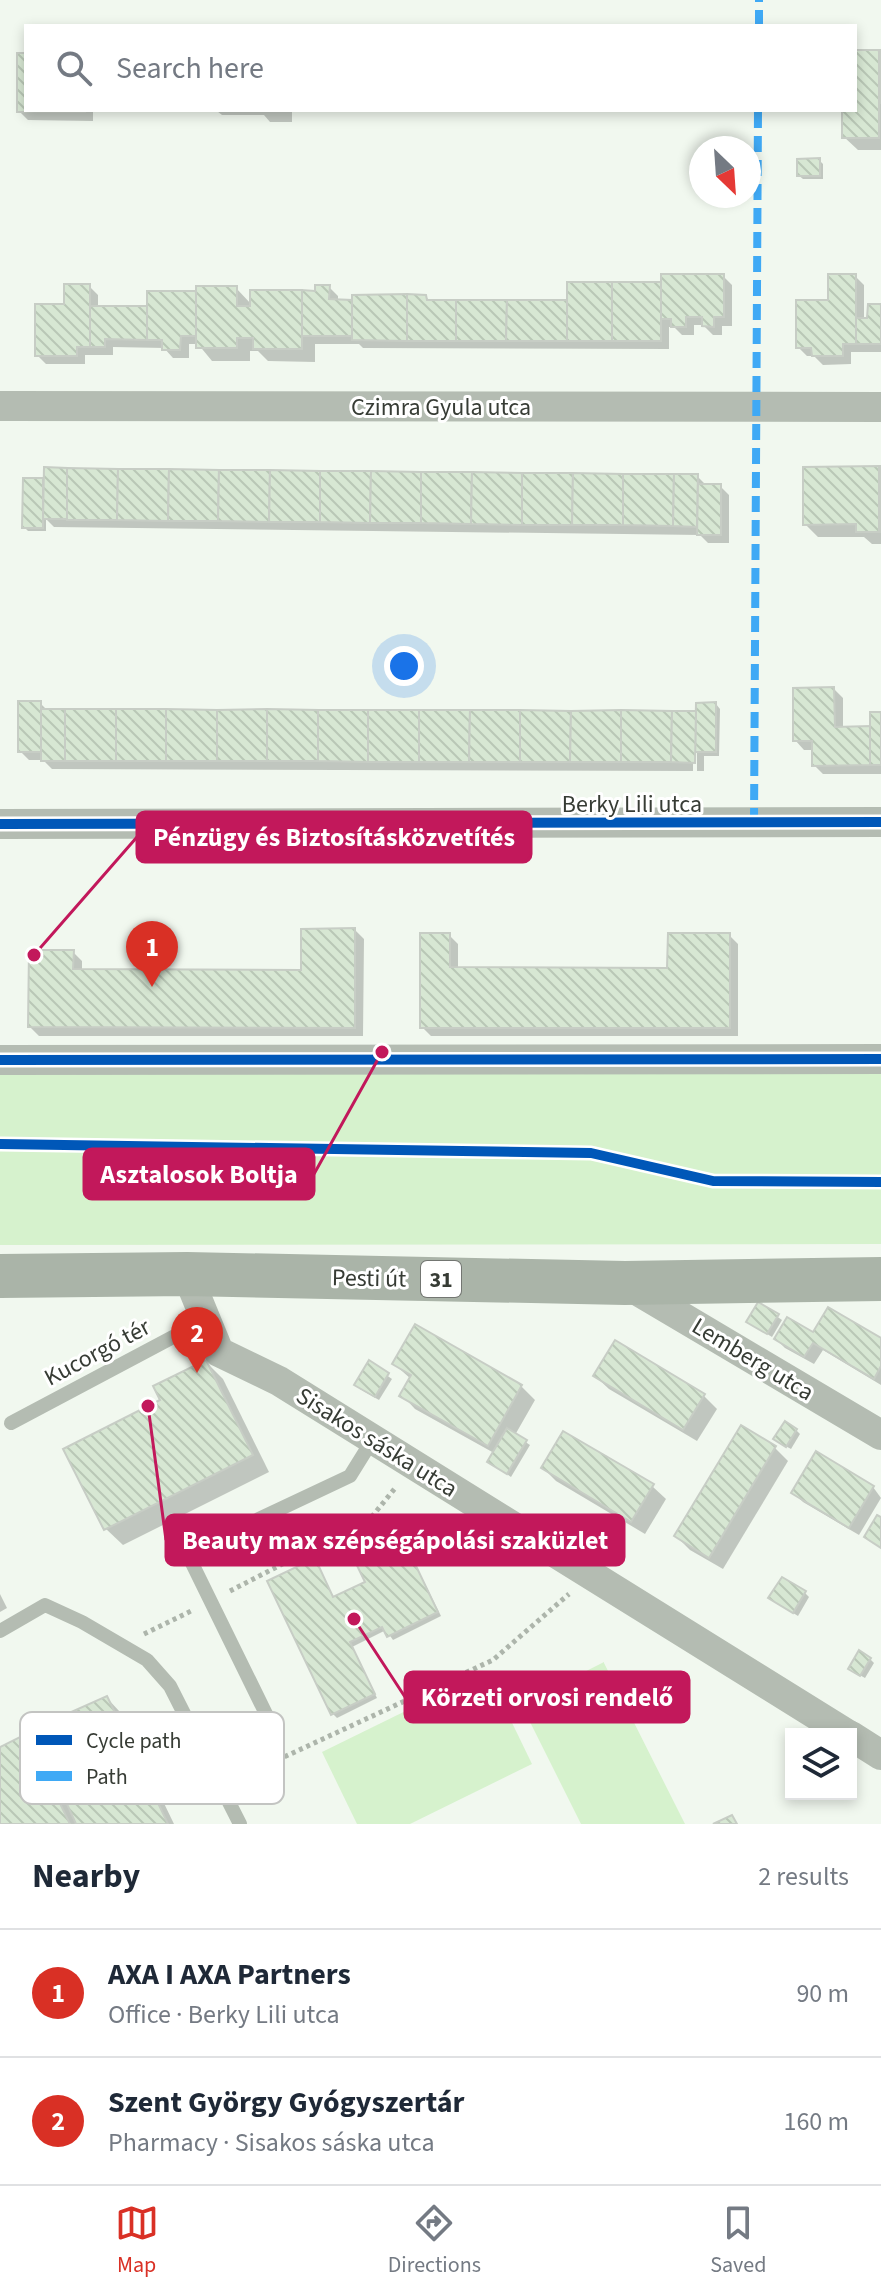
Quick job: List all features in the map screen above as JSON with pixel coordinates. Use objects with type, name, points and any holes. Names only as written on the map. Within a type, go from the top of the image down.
[{"type":"main road","name":"Pesti út","points":[[0,1276],[187,1274],[625,1283],[881,1279]]},
{"type":"street","name":"Czimra Gyula utca","points":[[0,406],[881,407]]},
{"type":"street","name":"Berky Lili utca","points":[[0,824],[881,822]]},
{"type":"street","points":[[0,1060],[881,1059]]},
{"type":"street","name":"Sisakos sáska utca","points":[[187,1274],[219,1352],[279,1381],[838,1728]]},
{"type":"street","name":"Lemberg utca","points":[[625,1283],[881,1435]]},
{"type":"street","name":"Sisakos sáska utca","points":[[857,1740],[881,1755]]},
{"type":"lane","name":"Kucorgó tér","points":[[11,1423],[205,1320]]},
{"type":"lane","points":[[265,1712],[187,1553],[350,1476],[373,1439]]},
{"type":"lane","points":[[0,1631],[45,1605],[82,1622],[147,1660],[170,1686],[183,1712]]},
{"type":"lane","points":[[230,1804],[240,1824]]},
{"type":"path","points":[[122,1645],[370,1519],[414,1465]]},
{"type":"path","points":[[284,1758],[493,1660],[590,1574]]},
{"type":"green space","points":[[881,1059],[881,1244],[0,1245],[0,1060]]},
{"type":"green space","points":[[604,1662],[685,1824],[581,1824],[521,1704]]},
{"type":"green space","points":[[487,1671],[532,1764],[410,1824],[357,1824],[322,1752]]},
{"type":"building","points":[[857,50],[879,50],[879,138],[842,138],[842,112],[857,112]]},
{"type":"building","points":[[881,50],[881,103],[880,103]]},
{"type":"building","points":[[17,53],[24,53],[24,112],[17,112]]},
{"type":"building","points":[[820,158],[820,176],[797,176],[797,159]]},
{"type":"building","points":[[661,274],[724,274],[724,317],[714,317],[714,327],[702,326],[702,317],[686,317],[686,327],[671,327],[671,319],[661,319]]},
{"type":"building","points":[[828,274],[856,274],[856,344],[843,344],[843,356],[812,356],[811,348],[796,348],[796,300],[828,300]]},
{"type":"building","points":[[567,282],[612,282],[612,341],[567,341]]},
{"type":"building","points":[[612,282],[661,282],[661,341],[612,341]]},
{"type":"building","points":[[64,284],[90,284],[90,347],[77,347],[77,356],[35,356],[35,304],[64,304]]},
{"type":"building","points":[[315,285],[330,285],[329,299],[352,300],[352,336],[302,336],[302,290],[315,291]]},
{"type":"building","points":[[196,286],[237,286],[237,306],[250,306],[250,290],[302,290],[302,349],[253,349],[253,338],[237,338],[237,348],[196,348]]},
{"type":"building","points":[[147,291],[196,291],[196,336],[181,336],[180,350],[162,350],[162,340],[147,340]]},
{"type":"building","points":[[407,294],[426,295],[427,300],[456,300],[456,341],[407,341]]},
{"type":"building","points":[[407,294],[407,341],[352,340],[352,295]]},
{"type":"building","points":[[456,300],[507,300],[506,341],[456,341]]},
{"type":"building","points":[[507,300],[567,300],[567,341],[506,341]]},
{"type":"building","points":[[868,304],[881,304],[881,344],[856,344],[856,318],[867,318]]},
{"type":"building","points":[[90,306],[147,306],[147,340],[105,339],[105,347],[90,347]]},
{"type":"building","points":[[879,466],[879,532],[856,532],[856,524],[803,525],[803,467]]},
{"type":"building","points":[[881,466],[881,532],[879,532]]},
{"type":"building","points":[[44,467],[67,468],[67,519],[43,519]]},
{"type":"building","points":[[67,468],[118,469],[117,520],[67,520]]},
{"type":"building","points":[[118,469],[169,469],[168,521],[117,520]]},
{"type":"building","points":[[169,469],[219,470],[218,521],[168,521]]},
{"type":"building","points":[[219,470],[270,470],[269,522],[218,521]]},
{"type":"building","points":[[270,470],[320,471],[320,522],[269,522]]},
{"type":"building","points":[[320,471],[371,471],[370,523],[320,522]]},
{"type":"building","points":[[371,471],[421,472],[421,523],[370,523]]},
{"type":"building","points":[[421,472],[472,472],[471,524],[421,523]]},
{"type":"building","points":[[472,472],[522,473],[522,525],[471,524]]},
{"type":"building","points":[[522,473],[573,473],[572,525],[522,525]]},
{"type":"building","points":[[573,473],[623,474],[623,525],[572,525]]},
{"type":"building","points":[[623,474],[674,474],[673,526],[623,525]]},
{"type":"building","points":[[674,474],[698,474],[697,527],[673,526]]},
{"type":"building","points":[[23,478],[43,478],[43,528],[22,528]]},
{"type":"building","points":[[698,484],[721,484],[721,535],[697,535]]},
{"type":"building","points":[[834,687],[835,727],[870,726],[870,765],[812,766],[812,741],[793,741],[793,688]]},
{"type":"building","points":[[18,701],[41,701],[41,752],[18,752]]},
{"type":"building","points":[[716,702],[716,752],[695,752],[696,703]]},
{"type":"building","points":[[41,709],[65,709],[65,761],[41,761]]},
{"type":"building","points":[[65,709],[116,709],[116,761],[65,761]]},
{"type":"building","points":[[116,709],[166,709],[166,761],[116,761]]},
{"type":"building","points":[[166,709],[217,710],[217,761],[166,761]]},
{"type":"building","points":[[267,709],[318,710],[318,761],[267,761]]},
{"type":"building","points":[[267,709],[267,761],[217,761],[217,710]]},
{"type":"building","points":[[318,710],[368,710],[368,762],[318,761]]},
{"type":"building","points":[[368,710],[419,710],[419,762],[368,762]]},
{"type":"building","points":[[419,710],[470,710],[469,762],[419,762]]},
{"type":"building","points":[[470,710],[520,710],[520,762],[469,762]]},
{"type":"building","points":[[520,710],[571,711],[570,762],[520,762]]},
{"type":"building","points":[[621,710],[672,711],[671,762],[621,762]]},
{"type":"building","points":[[621,710],[621,762],[570,762],[571,711]]},
{"type":"building","points":[[672,711],[696,711],[695,763],[671,762]]},
{"type":"building","points":[[870,712],[881,712],[881,765],[870,765]]},
{"type":"building","points":[[355,928],[355,1028],[28,1027],[29,950],[74,950],[73,969],[301,970],[301,929]]},
{"type":"building","points":[[420,933],[450,933],[450,967],[667,968],[668,933],[730,933],[730,1028],[420,1028]]},
{"type":"building","points":[[758,1302],[779,1314],[767,1334],[746,1322]]},
{"type":"building","points":[[828,1307],[881,1338],[881,1366],[874,1379],[813,1343],[804,1357],[774,1339],[787,1317],[813,1332]]},
{"type":"building","points":[[415,1324],[522,1385],[488,1446],[399,1396],[411,1375],[392,1364]]},
{"type":"building","points":[[615,1340],[705,1394],[683,1430],[593,1376]]},
{"type":"building","points":[[206,1360],[253,1455],[104,1530],[63,1449],[160,1400],[153,1386]]},
{"type":"building","points":[[369,1360],[389,1373],[375,1397],[354,1385]]},
{"type":"building","points":[[785,1421],[797,1429],[786,1447],[773,1439]]},
{"type":"building","points":[[741,1425],[776,1446],[709,1558],[674,1536]]},
{"type":"building","points":[[507,1428],[527,1440],[507,1474],[487,1462]]},
{"type":"building","points":[[563,1431],[654,1484],[631,1522],[541,1468]]},
{"type":"building","points":[[816,1451],[874,1486],[849,1528],[791,1493]]},
{"type":"building","points":[[877,1515],[881,1517],[881,1548],[864,1537]]},
{"type":"building","points":[[396,1524],[438,1612],[387,1637],[382,1627],[350,1642],[375,1694],[331,1715],[267,1581],[315,1558],[333,1597],[365,1582],[348,1547]]},
{"type":"building","points":[[782,1577],[806,1591],[793,1613],[768,1598]]},
{"type":"building","points":[[859,1650],[871,1658],[860,1676],[848,1669]]},
{"type":"building","points":[[107,1696],[115,1712],[71,1712]]},
{"type":"building","points":[[20,1737],[20,1804],[60,1804],[70,1824],[0,1824],[0,1747]]},
{"type":"building","points":[[67,1804],[158,1804],[168,1824],[76,1824]]},
{"type":"building","points":[[732,1815],[737,1824],[713,1824]]},
{"type":"marked path","points":[[759,0],[759,24]]},
{"type":"marked path","points":[[754,824],[758,112]]},
{"type":"cycle path","points":[[0,824],[881,822]]},
{"type":"cycle path","points":[[0,1060],[881,1059]]},
{"type":"cycle path","points":[[0,1144],[591,1153],[713,1181],[881,1182]]},
{"type":"place","name":"Pénzügy és Biztosításközvetítés","points":[[34,955]]},
{"type":"place","name":"AXA I AXA Partners","points":[[152,987]]},
{"type":"place","name":"Asztalosok Boltja","points":[[382,1052]]},
{"type":"place","name":"Szent György Gyógyszertár","points":[[197,1373]]},
{"type":"place","name":"Beauty max szépségápolási szaküzlet","points":[[148,1406]]},
{"type":"place","name":"Körzeti orvosi rendelő","points":[[354,1619]]}]
